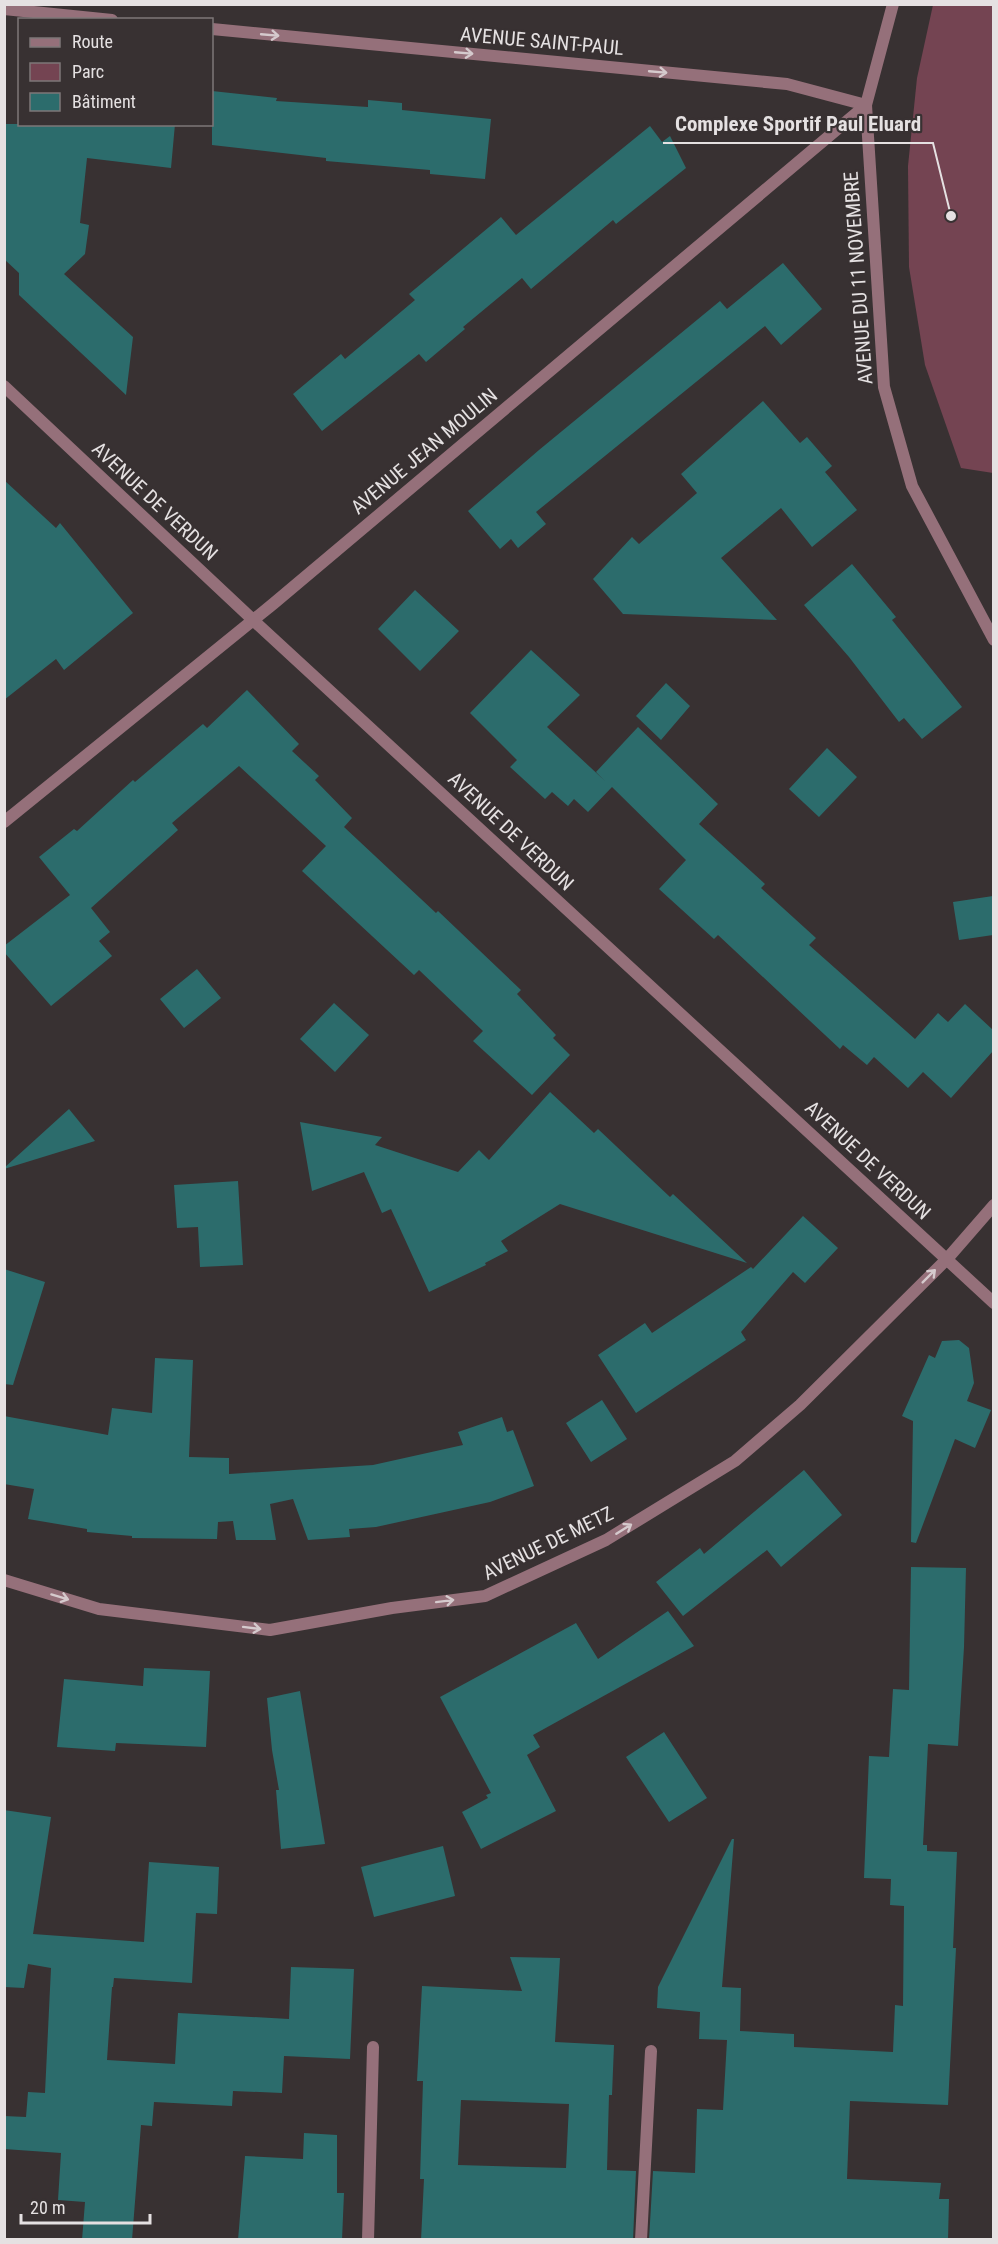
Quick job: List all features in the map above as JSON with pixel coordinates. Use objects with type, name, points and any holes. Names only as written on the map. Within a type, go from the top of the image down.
[{"type":"street","name":"AVENUE DU 11 NOVEMBRE","points":[[893,4],[866,105],[884,387],[912,486],[993,640]]},
{"type":"street","points":[[4,9],[92,18]]},
{"type":"street","name":"AVENUE SAINT-PAUL","points":[[213,29],[787,84],[866,105]]},
{"type":"street","name":"AVENUE JEAN MOULIN","points":[[4,822],[253,620],[866,105]]},
{"type":"street","name":"AVENUE DE VERDUN","points":[[4,386],[253,620],[993,1302]]},
{"type":"street","points":[[947,1259],[993,1204]]},
{"type":"street","name":"AVENUE DE METZ","points":[[4,1580],[99,1609],[270,1630],[392,1608],[485,1596],[606,1540],[735,1461],[800,1405],[947,1259]]},
{"type":"street","points":[[368,2240],[374,2047]]},
{"type":"street","points":[[641,2240],[651,2051]]},
{"type":"green space","points":[[933,5],[993,5],[993,473],[961,468],[925,365],[909,267],[908,166],[917,78]]},
{"type":"building","points":[[213,91],[277,98],[276,101],[368,107],[368,100],[402,103],[402,110],[491,119],[485,179],[430,174],[430,170],[326,161],[326,158],[212,145]]},
{"type":"building","points":[[4,124],[18,124],[18,126],[175,126],[171,168],[87,158],[80,223],[89,225],[85,254],[64,274],[133,337],[126,395],[19,295],[19,273],[4,259]]},
{"type":"building","points":[[650,126],[662,142],[670,136],[686,168],[616,224],[613,220],[531,289],[522,278],[463,327],[465,329],[426,362],[419,354],[322,431],[293,394],[341,354],[345,359],[415,300],[409,294],[501,217],[516,235]]},
{"type":"building","points":[[783,263],[822,309],[781,345],[765,326],[536,512],[546,524],[518,548],[511,539],[500,549],[468,511],[720,301],[727,309]]},
{"type":"building","points":[[763,401],[800,443],[807,437],[832,466],[825,472],[857,510],[812,547],[781,508],[721,558],[777,620],[623,614],[593,579],[632,537],[639,544],[697,493],[681,474]]},
{"type":"building","points":[[4,480],[56,528],[60,523],[133,613],[64,670],[56,659],[4,700]]},
{"type":"building","points":[[852,564],[896,617],[892,620],[962,707],[922,739],[904,718],[899,722],[849,657],[804,605]]},
{"type":"building","points":[[415,590],[459,631],[420,671],[378,629]]},
{"type":"building","points":[[531,650],[580,695],[547,727],[605,781],[596,772],[638,727],[718,804],[699,824],[765,884],[761,888],[816,938],[809,945],[915,1039],[938,1013],[948,1022],[965,1004],[993,1030],[993,1051],[951,1098],[923,1072],[908,1088],[874,1057],[867,1065],[843,1045],[840,1049],[718,935],[714,939],[659,889],[686,860],[612,787],[588,812],[574,799],[568,806],[552,792],[545,799],[510,767],[517,760],[470,713]]},
{"type":"building","points":[[666,683],[690,706],[661,740],[636,716]]},
{"type":"building","points":[[247,690],[299,744],[292,751],[319,776],[315,780],[352,818],[344,827],[436,913],[438,911],[521,990],[517,994],[556,1035],[553,1038],[570,1055],[532,1095],[473,1041],[483,1031],[419,970],[414,975],[302,871],[326,846],[239,766],[172,823],[178,830],[91,908],[110,932],[99,941],[112,956],[51,1006],[4,952],[4,946],[70,895],[39,857],[74,829],[77,831],[133,780],[135,782],[203,724],[207,728]]},
{"type":"building","points":[[827,748],[857,777],[819,817],[789,789]]},
{"type":"building","points":[[993,896],[993,935],[959,940],[953,902]]},
{"type":"building","points":[[197,969],[221,998],[184,1028],[160,999]]},
{"type":"building","points":[[334,1003],[369,1035],[335,1072],[300,1039]]},
{"type":"building","points":[[550,1092],[594,1133],[598,1129],[670,1197],[673,1194],[747,1263],[560,1204],[501,1241],[508,1251],[485,1263],[486,1265],[429,1292],[391,1209],[382,1213],[364,1172],[312,1191],[300,1122],[382,1137],[375,1145],[458,1172],[479,1150],[489,1160]]},
{"type":"building","points":[[69,1109],[95,1141],[4,1169],[4,1168]]},
{"type":"building","points":[[238,1181],[243,1265],[200,1267],[198,1227],[177,1228],[174,1185]]},
{"type":"building","points":[[803,1216],[838,1248],[805,1283],[793,1272],[741,1332],[746,1340],[636,1413],[598,1355],[645,1323],[652,1333],[751,1267],[753,1269]]},
{"type":"building","points":[[4,1269],[45,1282],[13,1385],[4,1384]]},
{"type":"building","points":[[959,1340],[969,1348],[974,1383],[967,1401],[991,1410],[975,1448],[955,1439],[916,1543],[911,1542],[913,1421],[902,1416],[929,1355],[935,1358],[942,1341]]},
{"type":"building","points":[[155,1358],[193,1360],[189,1457],[229,1458],[229,1474],[373,1465],[463,1445],[458,1432],[502,1417],[507,1432],[513,1430],[534,1486],[490,1502],[376,1527],[349,1529],[350,1537],[308,1540],[293,1499],[270,1504],[276,1540],[236,1540],[233,1521],[218,1522],[217,1539],[132,1538],[132,1536],[87,1532],[87,1529],[28,1519],[34,1489],[4,1484],[4,1416],[108,1435],[112,1408],[152,1413]]},
{"type":"building","points":[[602,1400],[627,1439],[591,1462],[566,1423]]},
{"type":"building","points":[[804,1470],[842,1515],[781,1567],[767,1550],[683,1616],[656,1582],[700,1548],[704,1554]]},
{"type":"building","points":[[911,1567],[966,1568],[958,1746],[928,1744],[923,1845],[927,1845],[927,1851],[957,1852],[953,1948],[956,1948],[948,2105],[850,2101],[847,2179],[941,2183],[939,2199],[949,2199],[948,2240],[649,2240],[653,2171],[695,2173],[697,2109],[723,2110],[727,2040],[699,2039],[700,2012],[657,2008],[658,1987],[732,1839],[734,1839],[722,1987],[741,1988],[740,2031],[794,2034],[794,2047],[893,2052],[895,2005],[903,2006],[904,1906],[890,1905],[891,1879],[864,1878],[869,1756],[889,1757],[893,1689],[909,1690]]},
{"type":"building","points":[[668,1611],[694,1646],[533,1735],[540,1747],[527,1755],[556,1811],[481,1849],[462,1812],[488,1798],[486,1795],[491,1793],[440,1697],[576,1623],[598,1659]]},
{"type":"building","points":[[144,1668],[210,1671],[206,1747],[116,1743],[115,1751],[57,1747],[64,1679],[143,1686]]},
{"type":"building","points":[[300,1691],[325,1844],[281,1849],[276,1790],[279,1790],[267,1698]]},
{"type":"building","points":[[664,1732],[707,1798],[669,1822],[626,1757]]},
{"type":"building","points":[[4,1810],[51,1817],[33,1934],[144,1942],[149,1862],[219,1867],[217,1914],[196,1913],[192,1983],[114,1978],[107,2060],[175,2064],[178,2013],[289,2019],[291,1967],[354,1969],[350,2059],[284,2056],[282,2093],[233,2091],[232,2106],[154,2102],[152,2126],[141,2125],[132,2240],[82,2240],[85,2202],[58,2200],[61,2153],[4,2149],[4,2116],[26,2117],[28,2092],[45,2093],[51,1968],[28,1964],[24,1988],[4,1987]]},
{"type":"building","points":[[443,1846],[455,1896],[374,1917],[361,1867]]},
{"type":"building","points":[[510,1957],[560,1958],[555,2042],[614,2045],[612,2095],[609,2095],[607,2170],[636,2171],[633,2240],[421,2240],[424,2179],[420,2179],[423,2081],[417,2081],[422,1986],[522,1991]],"holes":[[[461,2100],[569,2104],[566,2168],[458,2165]]]},
{"type":"building","points":[[304,2133],[337,2135],[337,2193],[344,2193],[342,2240],[238,2240],[245,2156],[303,2159]]},
{"type":"place","name":"Complexe Sportif Paul Eluard","points":[[951,216]]}]
